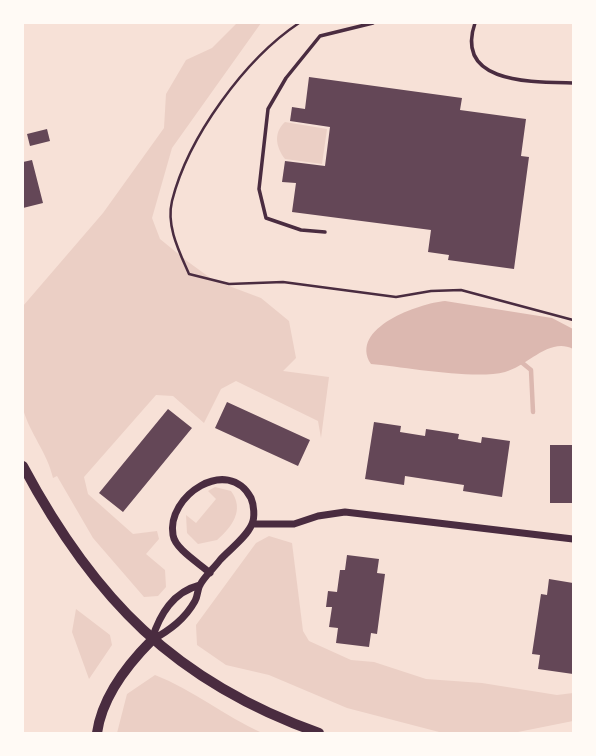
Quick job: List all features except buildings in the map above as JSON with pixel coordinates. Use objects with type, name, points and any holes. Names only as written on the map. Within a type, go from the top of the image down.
[{"type":"main road","points":[[23,466],[66,543],[89,575],[152,640],[221,690],[256,709],[319,733]]},
{"type":"street","points":[[152,640],[173,629],[196,599],[200,585],[252,524],[253,503],[249,495],[243,487],[218,478],[202,484],[179,508],[173,535],[177,544],[210,573]]},
{"type":"street","points":[[252,524],[294,524],[318,516],[345,512],[573,539]]},
{"type":"street","points":[[97,733],[99,720],[112,691],[152,640],[159,616],[187,588],[200,585]]},
{"type":"lane","points":[[325,232],[301,230],[265,218],[259,189],[268,109],[286,78],[320,36],[373,23]]},
{"type":"lane","points":[[475,23],[470,38],[475,61],[489,74],[573,83]]},
{"type":"shaded area","points":[[237,23],[261,23],[172,148],[152,218],[160,239],[187,261],[213,280],[261,298],[289,321],[296,358],[283,371],[329,377],[321,438],[318,421],[236,381],[221,389],[204,423],[173,396],[156,395],[84,477],[88,494],[133,534],[157,531],[159,539],[146,554],[165,570],[166,587],[158,596],[144,597],[93,538],[57,476],[53,478],[26,418],[23,409],[23,306],[103,213],[164,128],[166,94],[186,60],[212,48]]},
{"type":"shaded area","points":[[285,122],[327,129],[322,164],[285,159],[277,135]]},
{"type":"shaded area","points":[[445,301],[552,318],[573,329],[573,349],[564,346],[547,349],[514,369],[492,374],[458,374],[371,364],[367,351],[369,339],[378,329],[405,312]]},
{"type":"shaded area","points":[[215,487],[231,491],[237,505],[235,518],[217,540],[198,544],[187,533],[186,515],[196,523],[216,499],[208,491]]},
{"type":"shaded area","points":[[269,536],[292,543],[303,631],[309,641],[351,660],[374,662],[426,679],[482,683],[557,695],[573,693],[573,721],[518,732],[443,733],[347,708],[269,675],[226,665],[197,645],[196,625],[256,543]]},
{"type":"shaded area","points":[[76,609],[110,635],[112,645],[89,679],[72,632]]},
{"type":"shaded area","points":[[155,675],[262,733],[117,733],[127,694]]},
{"type":"waterway","points":[[520,361],[531,370],[533,412]]}]
